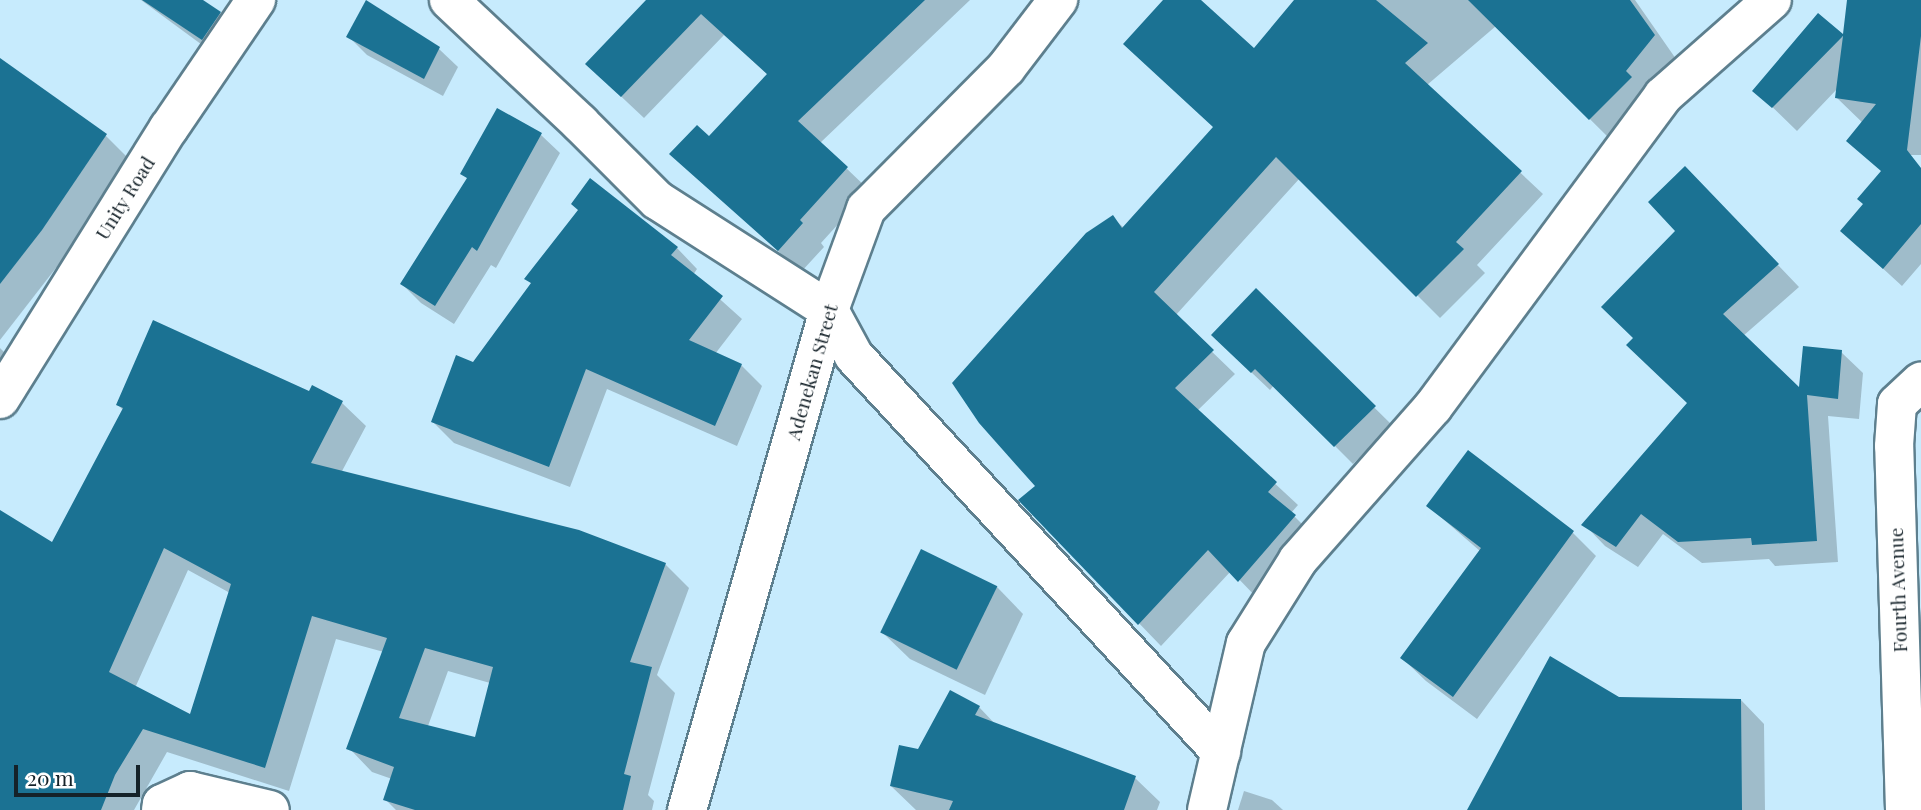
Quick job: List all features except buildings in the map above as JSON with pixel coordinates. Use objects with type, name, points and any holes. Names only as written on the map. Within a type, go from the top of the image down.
[{"type":"street","name":"Unity Road","points":[[0,399],[169,128],[256,0]]},
{"type":"street","points":[[449,0],[580,123],[657,200],[829,310],[854,356],[1221,752]]},
{"type":"street","name":"Adenekan Street","points":[[687,810],[829,310],[866,209],[1006,68],[1058,0]]},
{"type":"street","points":[[1207,810],[1246,643],[1298,560],[1433,407],[1663,96],[1772,0]]},
{"type":"street","name":"Fourth Avenue","points":[[1905,810],[1894,446],[1897,404],[1921,382]]},
{"type":"street","points":[[161,810],[162,804],[190,791],[270,810]]}]
